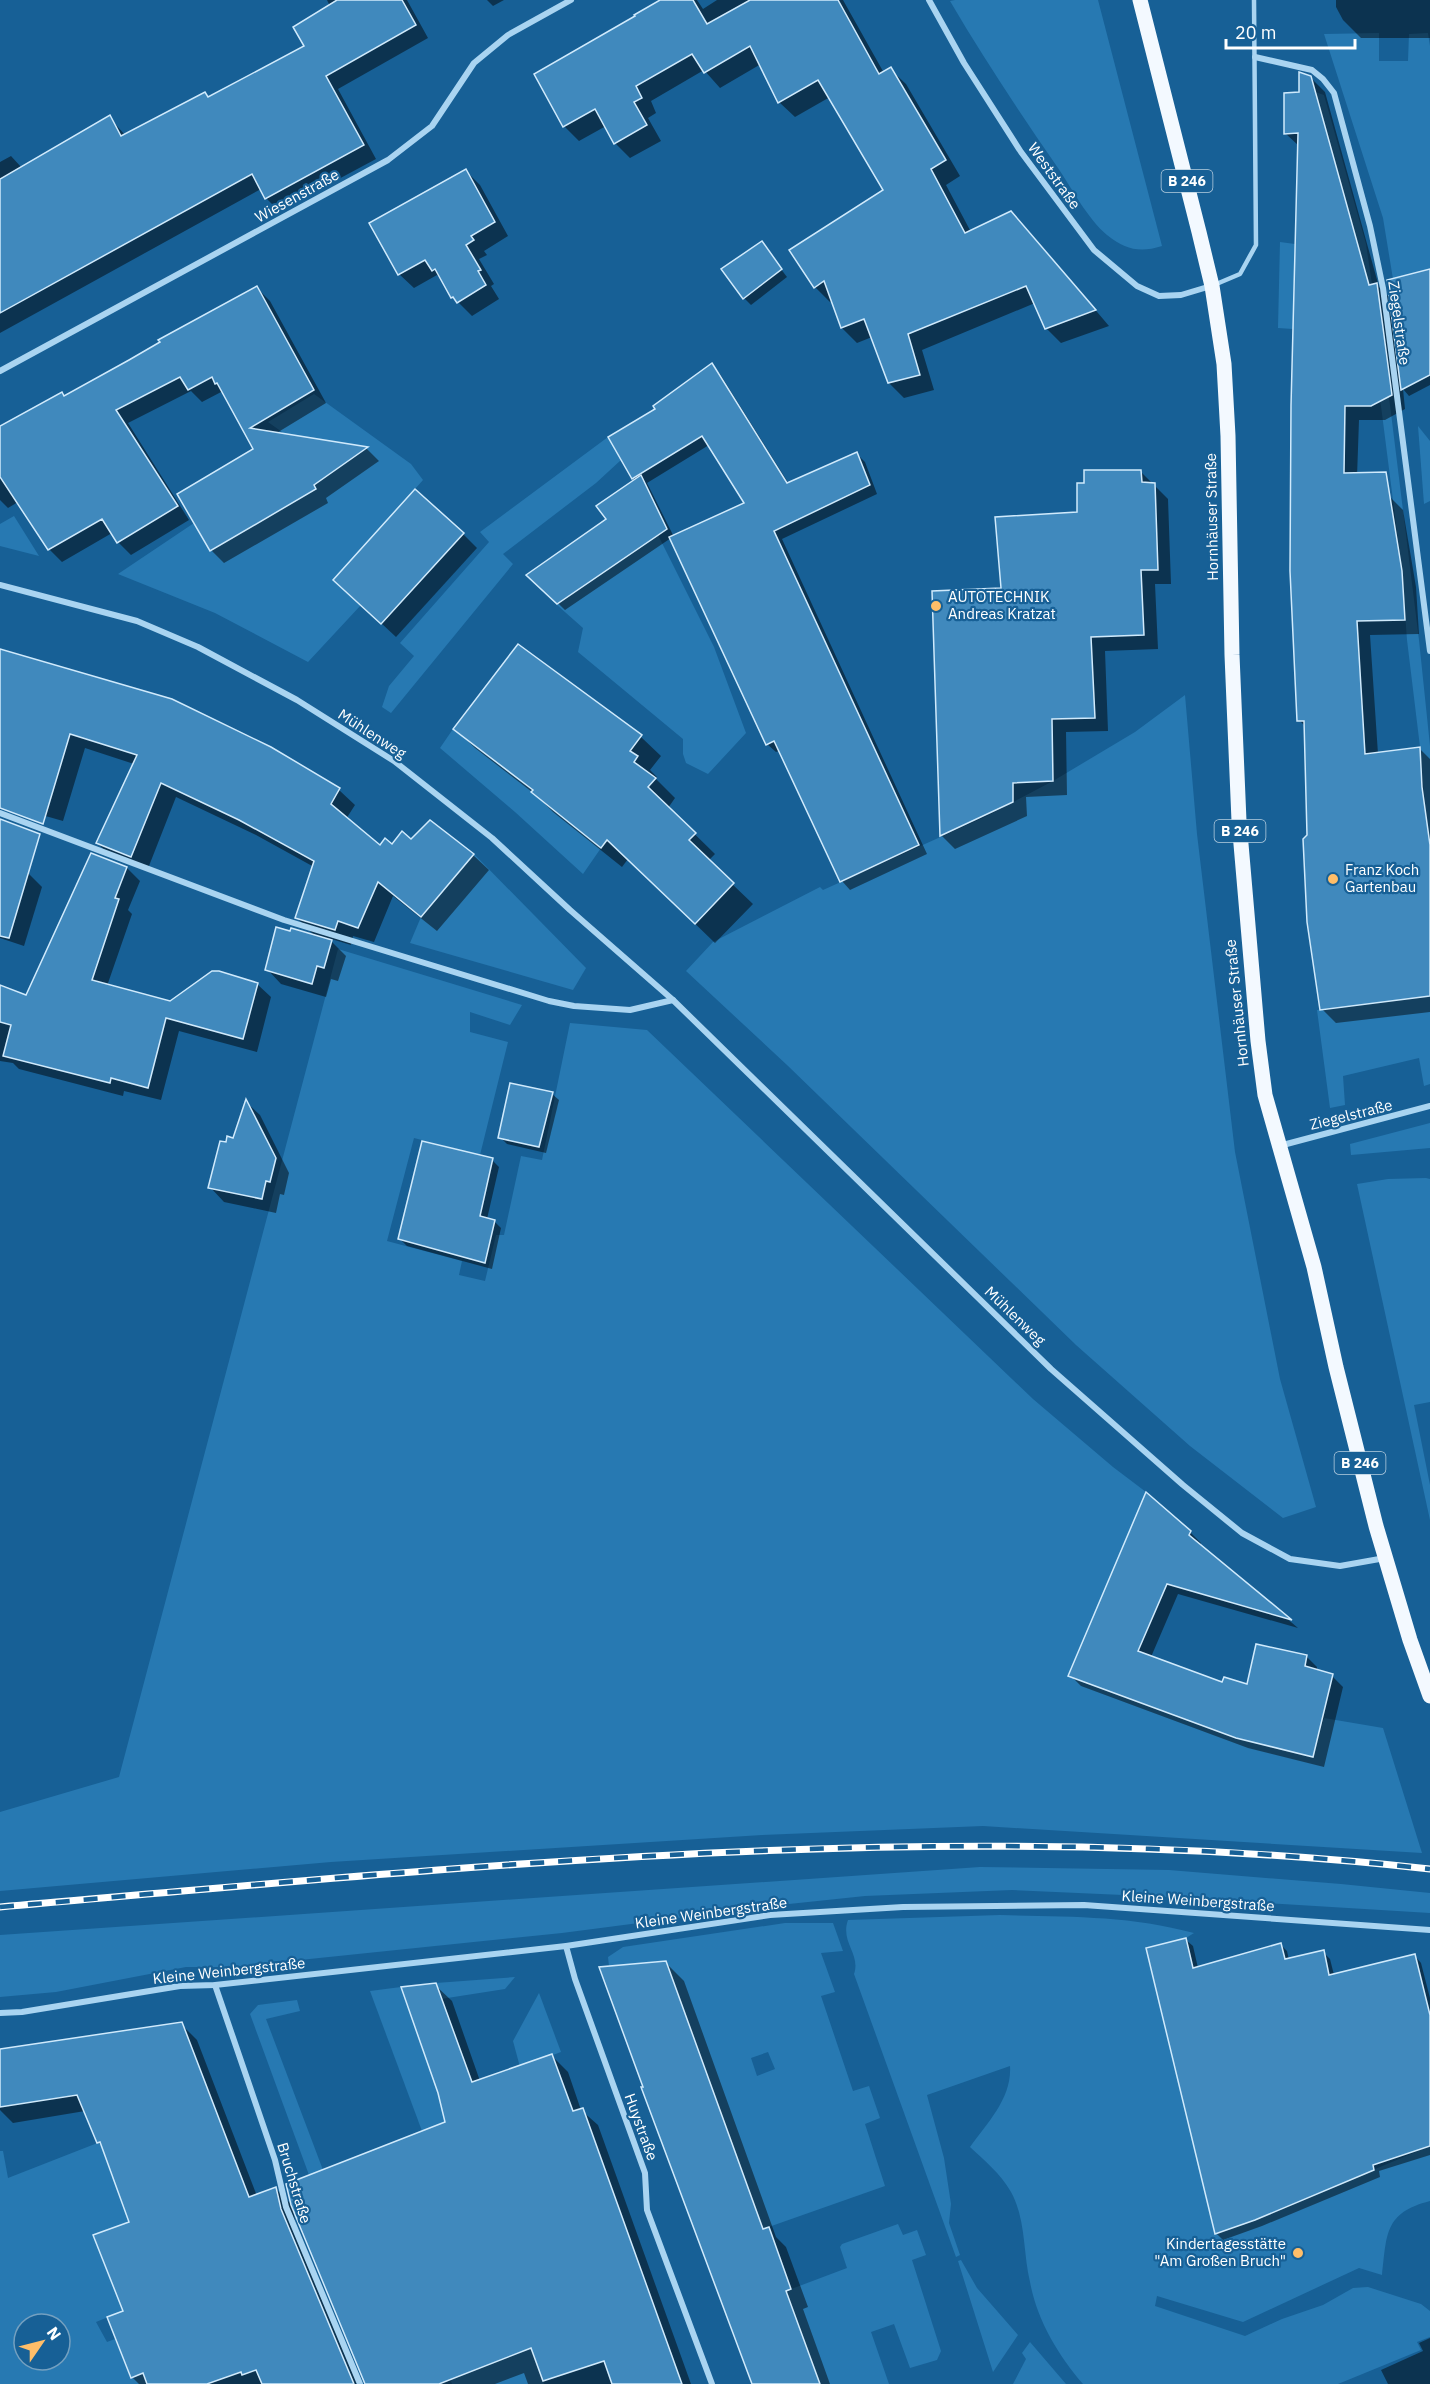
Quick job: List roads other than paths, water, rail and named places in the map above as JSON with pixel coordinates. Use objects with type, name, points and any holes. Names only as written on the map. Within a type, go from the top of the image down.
[{"type":"main road","name":"Hornhäuser Straße","points":[[1140,0],[1212,286],[1224,364],[1228,424],[1232,655],[1239,821],[1258,1041],[1265,1095],[1299,1208],[1338,1378],[1385,1558],[1430,1696]]},
{"type":"street","name":"Wiesenstraße","points":[[0,371],[388,160],[432,126],[474,63],[508,35],[571,0]]},
{"type":"street","name":"Weststraße","points":[[929,0],[964,63],[1021,152],[1094,250],[1137,286],[1159,296],[1181,295],[1212,286]]},
{"type":"street","name":"Ziegelstraße","points":[[1255,57],[1312,70],[1334,93],[1371,226],[1383,288],[1430,651]]},
{"type":"street","name":"Mühlenweg","points":[[0,585],[137,621],[198,647],[297,700],[394,761],[492,838],[673,1000],[1052,1369],[1183,1485],[1242,1533],[1290,1559],[1340,1566],[1385,1558]]},
{"type":"street","points":[[0,813],[284,920],[549,1001],[574,1006],[630,1010],[673,1000]]},
{"type":"street","name":"Ziegelstraße","points":[[1279,1147],[1430,1106]]},
{"type":"street","name":"Kleine Weinbergstraße","points":[[0,2013],[22,2013],[180,1986],[216,1985],[566,1946],[770,1915],[903,1907],[1084,1905],[1430,1930]]},
{"type":"street","name":"Huystraße","points":[[566,1946],[575,1979],[645,2173],[647,2210],[712,2384]]},
{"type":"street","name":"Bruchstraße","points":[[216,1985],[275,2160],[286,2207],[360,2384]]},
{"type":"lane","points":[[1212,286],[1240,274],[1256,245],[1254,0]]},
{"type":"railway","points":[[0,1907],[536,1863],[715,1853],[894,1847],[1073,1847],[1252,1854],[1430,1869]]},
{"type":"place","name":"AUTOTECHNIK Andreas Kratzat","points":[[936,606]]},
{"type":"place","name":"Franz Koch Gartenbau","points":[[1333,879]]},
{"type":"place","name":"Kindertagesstätte \"Am Großen Bruch\"","points":[[1298,2253]]}]
